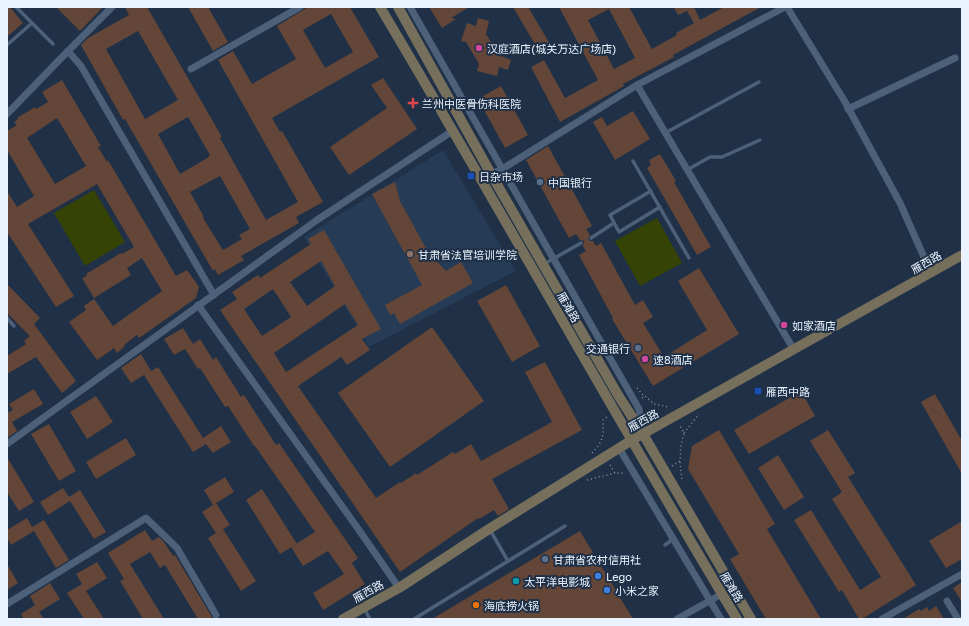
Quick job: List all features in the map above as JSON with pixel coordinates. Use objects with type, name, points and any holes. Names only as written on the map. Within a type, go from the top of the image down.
[{"type":"main road","name":"雁滩路","points":[[380,7],[454,130],[632,440],[737,619]]},
{"type":"main road","name":"雁滩路","points":[[398,7],[491,174],[618,394],[751,619]]},
{"type":"main road","name":"雁西路","points":[[343,619],[399,588],[489,529],[632,440],[962,255]]},
{"type":"street","points":[[7,114],[112,7]]},
{"type":"street","points":[[191,69],[300,7]]},
{"type":"street","points":[[410,7],[639,409],[643,434]]},
{"type":"street","points":[[482,179],[637,85],[786,7],[848,110],[900,203],[931,273]]},
{"type":"street","points":[[68,51],[81,66],[214,295]]},
{"type":"street","points":[[848,110],[955,58]]},
{"type":"street","points":[[637,85],[794,350]]},
{"type":"street","points":[[7,444],[317,220],[454,130]]},
{"type":"street","points":[[198,305],[399,588]]},
{"type":"street","points":[[619,448],[721,619]]},
{"type":"street","points":[[7,604],[146,518],[177,548],[216,615]]},
{"type":"street","points":[[882,619],[962,574]]},
{"type":"street","points":[[677,619],[722,594]]},
{"type":"street","points":[[947,601],[958,619]]},
{"type":"lane","points":[[16,7],[53,44]]},
{"type":"lane","points":[[7,45],[32,23]]},
{"type":"lane","points":[[665,132],[759,82]]},
{"type":"lane","points":[[687,170],[710,157],[722,157],[760,140]]},
{"type":"lane","points":[[633,161],[689,258]]},
{"type":"lane","points":[[651,191],[610,216],[619,232],[660,207]]},
{"type":"lane","points":[[591,238],[614,223]]},
{"type":"lane","points":[[534,269],[581,243]]},
{"type":"lane","points":[[7,318],[14,326]]},
{"type":"lane","points":[[414,619],[565,526]]},
{"type":"lane","points":[[489,529],[508,561]]},
{"type":"lane","points":[[665,544],[673,539]]},
{"type":"lane","points":[[363,607],[370,619]]},
{"type":"shaded area","name":"甘肃省法官培训学院","points":[[443,150],[516,271],[369,347],[304,237]]},
{"type":"green space","points":[[94,190],[125,242],[85,266],[54,213]]},
{"type":"green space","points":[[657,218],[682,263],[640,286],[615,241]]},
{"type":"building","points":[[7,7],[10,7],[23,23],[7,37]]},
{"type":"building","points":[[56,7],[103,7],[80,31]]},
{"type":"building","points":[[125,7],[147,7],[222,137],[220,138],[266,220],[298,202],[218,60],[233,51],[252,84],[296,59],[277,26],[308,7],[350,7],[379,57],[272,118],[280,132],[282,131],[323,202],[296,217],[299,223],[241,256],[244,260],[218,275],[215,269],[213,271],[125,119],[123,120],[81,45],[88,38],[129,15]],"holes":[[[331,14],[353,52],[325,68],[303,30]],[[138,31],[178,100],[145,119],[106,49]],[[188,117],[210,155],[180,174],[158,134]],[[220,176],[250,229],[239,235],[242,239],[223,250],[203,218],[204,217],[190,192]]]},
{"type":"building","points":[[188,7],[208,7],[228,42],[213,51]]},
{"type":"building","points":[[429,7],[469,7],[451,18],[456,19],[442,28]]},
{"type":"building","points":[[513,7],[528,7],[553,49],[542,56]]},
{"type":"building","points":[[559,7],[629,7],[652,49],[677,35],[676,33],[694,23],[687,11],[678,15],[674,7],[694,7],[700,20],[724,7],[761,7],[673,55],[674,57],[623,84],[624,86],[560,122],[531,67],[544,60],[565,98],[598,80]],"holes":[[[609,9],[635,58],[614,69],[588,20]]]},
{"type":"building","points":[[478,18],[489,21],[486,34],[499,55],[511,60],[508,70],[499,67],[497,76],[477,71],[479,64],[466,42],[461,41],[467,23],[476,26]]},
{"type":"building","points":[[383,78],[417,129],[349,175],[330,147],[387,108],[371,85]]},
{"type":"building","points":[[62,80],[101,146],[98,147],[107,162],[108,160],[176,276],[187,270],[199,287],[196,298],[139,338],[137,335],[124,345],[125,346],[117,353],[114,348],[97,360],[69,322],[86,310],[84,306],[94,299],[113,326],[162,291],[142,258],[127,268],[131,275],[94,298],[82,278],[87,276],[86,274],[121,253],[122,254],[134,247],[97,184],[28,224],[74,296],[56,307],[7,232],[7,191],[17,207],[34,196],[7,150],[7,131],[17,125],[14,122],[18,119],[17,118],[35,107],[36,109],[48,102],[42,92]],"holes":[[[57,118],[86,166],[55,184],[27,138]]]},
{"type":"building","points":[[501,86],[528,135],[505,148],[478,99]]},
{"type":"building","points":[[633,111],[650,139],[615,160],[593,122],[602,117],[607,126]]},
{"type":"building","points":[[548,146],[592,226],[586,229],[590,235],[588,239],[593,241],[596,246],[601,243],[635,305],[643,300],[653,317],[643,323],[664,357],[707,330],[678,281],[699,268],[739,334],[653,386],[612,319],[613,318],[579,255],[586,251],[583,246],[584,241],[580,240],[576,234],[569,238],[526,160]]},
{"type":"building","points":[[660,154],[711,247],[697,255],[647,168],[651,165],[649,160]]},
{"type":"building","points":[[395,182],[400,201],[428,252],[446,271],[461,262],[473,283],[400,324],[394,313],[390,315],[385,305],[422,285],[372,194]]},
{"type":"building","points":[[324,230],[381,329],[362,339],[370,350],[347,365],[341,357],[298,386],[376,498],[400,482],[401,483],[416,473],[417,475],[453,452],[455,454],[471,444],[481,461],[552,422],[525,372],[545,362],[582,430],[492,479],[509,509],[498,516],[494,510],[479,519],[478,518],[400,572],[220,310],[237,299],[232,292],[258,275],[260,278],[311,244],[308,239]],"holes":[[[321,261],[335,286],[307,306],[290,282]],[[273,289],[291,317],[262,336],[244,309]],[[345,304],[358,325],[286,372],[274,353]]]},
{"type":"building","points":[[7,284],[40,318],[34,324],[76,381],[62,393],[36,357],[7,374],[7,356],[26,344],[24,341],[30,336],[7,313]]},
{"type":"building","points":[[506,285],[540,346],[512,362],[477,301]]},
{"type":"building","points":[[432,327],[484,401],[390,467],[338,393]]},
{"type":"building","points":[[183,328],[193,344],[200,339],[213,360],[216,357],[241,397],[244,395],[276,445],[279,443],[358,558],[352,563],[365,584],[323,610],[313,593],[344,574],[328,551],[303,566],[291,547],[315,532],[254,446],[228,406],[225,407],[200,368],[198,369],[185,349],[174,355],[164,339]]},
{"type":"building","points":[[141,354],[151,371],[158,367],[203,438],[221,426],[231,442],[213,453],[206,444],[193,452],[144,375],[131,383],[121,368]]},
{"type":"building","points":[[34,389],[43,404],[12,422],[17,431],[7,438],[7,413],[13,410],[9,404]]},
{"type":"building","points":[[801,391],[815,416],[749,454],[734,430]]},
{"type":"building","points":[[935,394],[962,441],[962,474],[921,402]]},
{"type":"building","points":[[96,396],[113,422],[87,439],[70,412]]},
{"type":"building","points":[[49,424],[76,471],[59,481],[31,434]]},
{"type":"building","points":[[719,430],[775,524],[767,529],[821,619],[766,619],[730,559],[739,554],[688,469],[692,446]]},
{"type":"building","points":[[828,430],[855,473],[848,477],[916,585],[862,619],[859,619],[842,590],[839,592],[794,520],[811,510],[860,590],[881,577],[832,499],[842,492],[810,441]]},
{"type":"building","points":[[126,438],[136,455],[96,479],[86,462]]},
{"type":"building","points":[[778,455],[804,497],[784,510],[758,468]]},
{"type":"building","points":[[7,457],[34,502],[19,511],[7,492]]},
{"type":"building","points":[[225,477],[234,492],[216,503],[230,525],[223,529],[256,581],[241,591],[208,538],[216,533],[202,512],[213,505],[204,490]]},
{"type":"building","points":[[63,488],[69,497],[80,490],[106,532],[94,539],[70,501],[48,515],[40,502]]},
{"type":"building","points":[[262,489],[297,544],[280,554],[246,500]]},
{"type":"building","points":[[27,518],[32,527],[44,520],[69,560],[56,568],[34,531],[11,545],[7,538],[7,530]]},
{"type":"building","points":[[962,521],[962,559],[946,568],[929,541]]},
{"type":"building","points":[[145,530],[152,541],[159,537],[173,556],[175,555],[213,619],[198,619],[165,565],[160,568],[150,552],[130,564],[164,619],[143,619],[120,581],[124,579],[108,553]]},
{"type":"building","points":[[580,531],[633,619],[432,619]]},
{"type":"building","points":[[97,562],[107,578],[86,591],[104,619],[84,619],[67,593],[82,584],[76,574]]},
{"type":"building","points":[[7,564],[18,583],[7,590]]},
{"type":"building","points":[[962,582],[962,602],[953,588]]},
{"type":"building","points":[[50,583],[60,599],[39,612],[44,619],[24,619],[21,614],[35,605],[30,596]]},
{"type":"building","points":[[936,606],[944,619],[903,619],[919,609],[921,611],[927,607],[929,611]]},
{"type":"place","name":"汉庭酒店(城关万达广场店)","points":[[479,48]]},
{"type":"place","name":"兰州中医骨伤科医院","points":[[413,103]]},
{"type":"place","name":"日杂市场","points":[[471,176]]},
{"type":"place","name":"中国银行","points":[[540,182]]},
{"type":"place","name":"甘肃省法官培训学院","points":[[410,254]]},
{"type":"place","name":"如家酒店","points":[[784,325]]},
{"type":"place","name":"交通银行","points":[[638,348]]},
{"type":"place","name":"速8酒店","points":[[645,359]]},
{"type":"place","name":"雁西中路","points":[[758,391]]},
{"type":"place","name":"甘肃省农村信用社","points":[[545,559]]},
{"type":"place","name":"Lego","points":[[598,576]]},
{"type":"place","name":"太平洋电影城","points":[[516,581]]},
{"type":"place","name":"小米之家","points":[[607,590]]},
{"type":"place","name":"海底捞火锅","points":[[476,605]]}]
